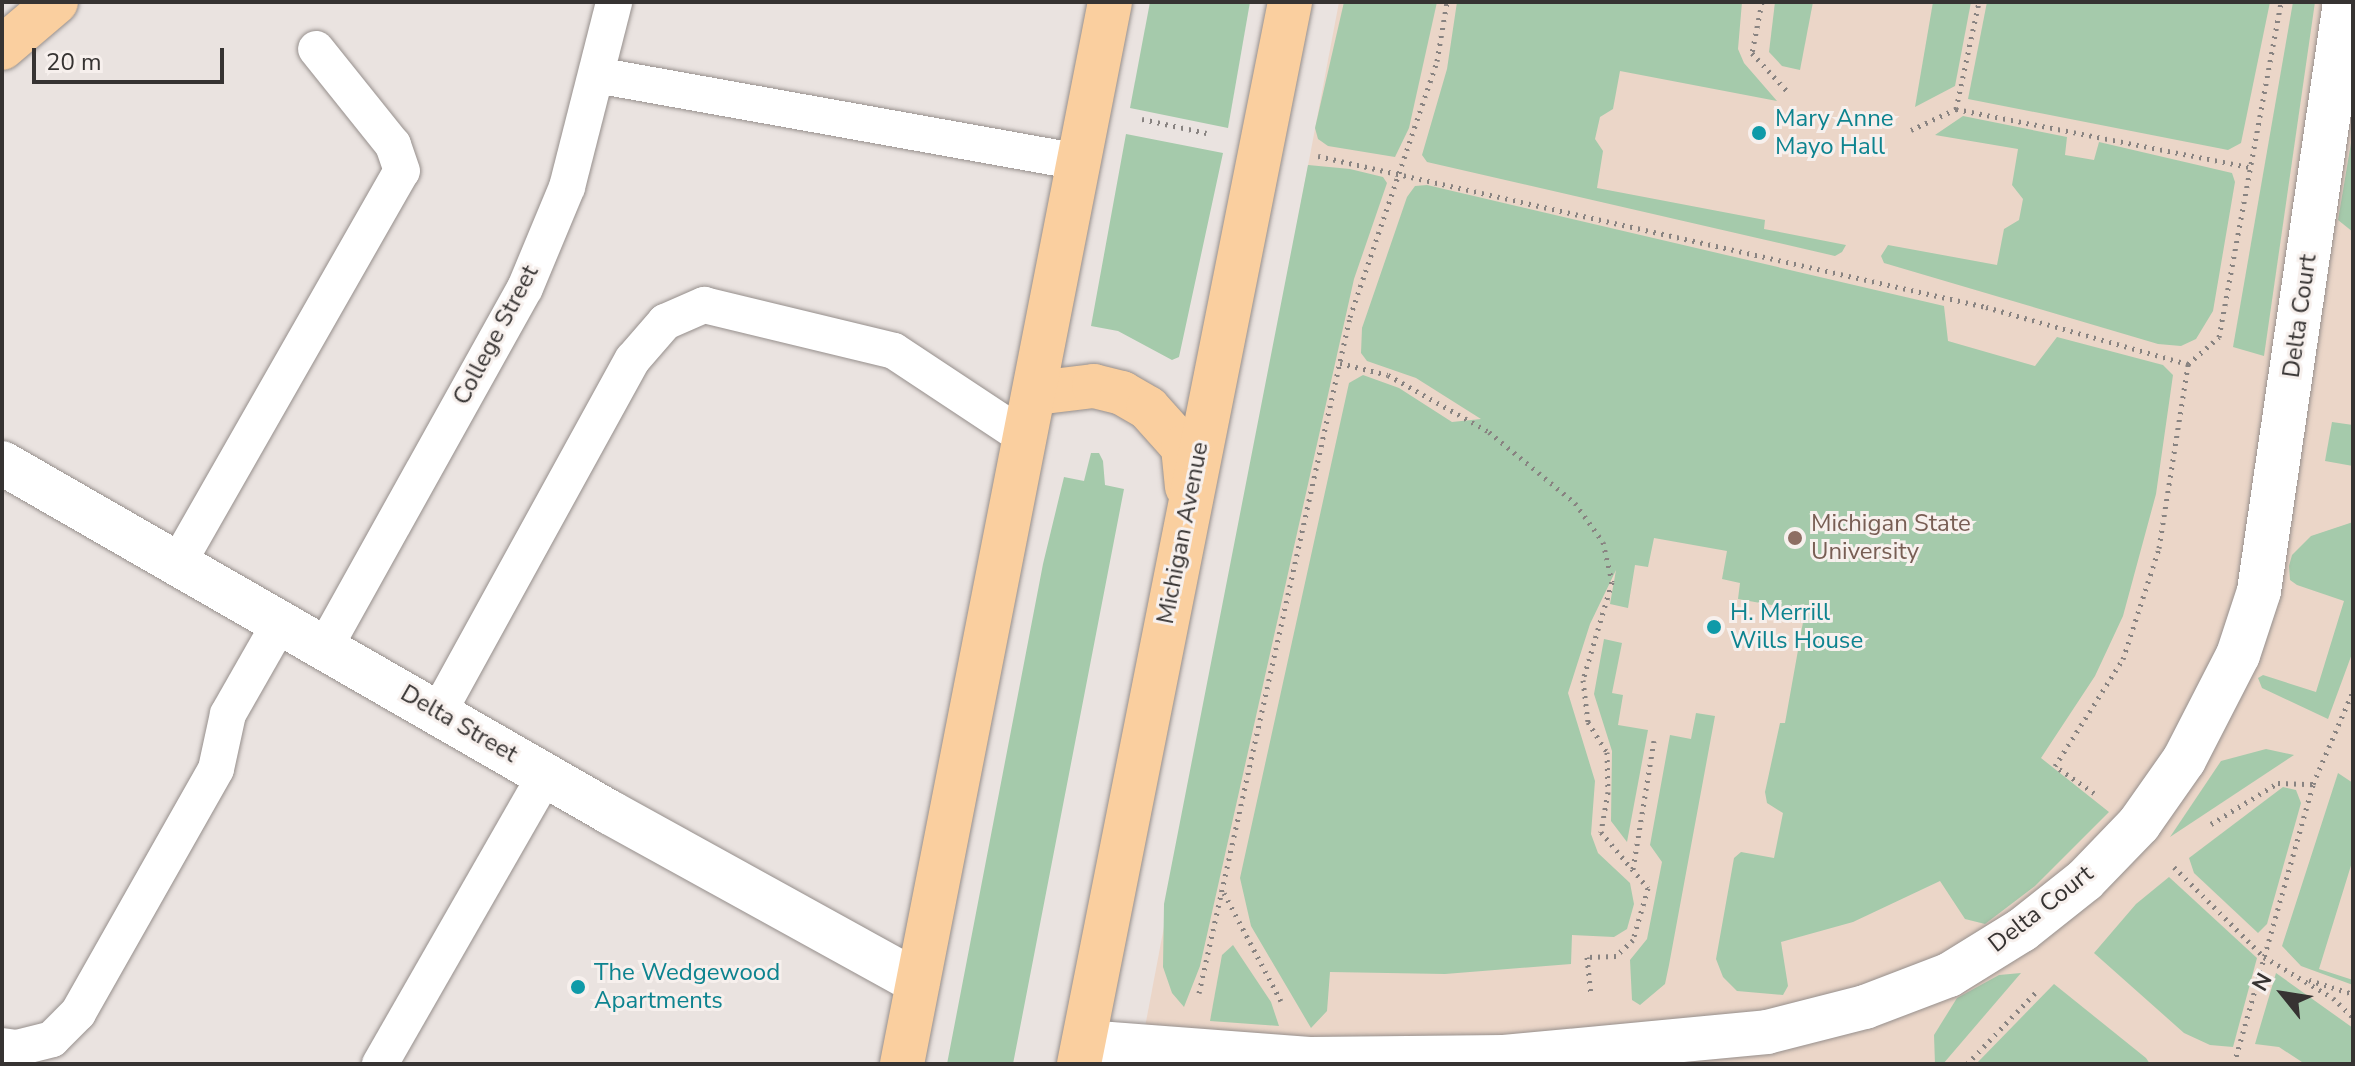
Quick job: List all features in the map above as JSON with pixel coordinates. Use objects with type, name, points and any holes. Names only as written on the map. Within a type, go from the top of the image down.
[{"type":"main road","points":[[2,48],[56,2]]},
{"type":"main road","points":[[902,1064],[1027,439],[1110,2]]},
{"type":"main road","name":"Michigan Avenue","points":[[1082,1053],[1187,509],[1290,2]]},
{"type":"main road","points":[[1036,393],[1094,386],[1122,393],[1148,408],[1183,447],[1187,509]]},
{"type":"street","name":"Delta Court","points":[[1082,1053],[1185,1052],[1312,1059],[1504,1057],[1767,1032],[1865,1007],[1949,975],[2022,930],[2085,880],[2139,824],[2214,708],[2259,591],[2345,2]]},
{"type":"street","name":"Delta Street","points":[[2,463],[917,982]]},
{"type":"lane","name":"College Street","points":[[325,647],[525,288],[567,187],[614,2]]},
{"type":"lane","points":[[178,563],[402,171],[393,145],[316,49]]},
{"type":"lane","points":[[596,75],[1080,162]]},
{"type":"lane","points":[[438,713],[633,359],[665,322],[704,305],[844,335],[894,351],[1027,439]]},
{"type":"lane","points":[[2,1046],[17,1048],[52,1039],[78,1013],[216,769],[228,714],[281,621]]},
{"type":"lane","points":[[380,1064],[546,774]]},
{"type":"path","points":[[1185,1052],[1224,892],[1350,317],[1402,173],[1437,61],[1447,2]]},
{"type":"path","points":[[1762,2],[1752,53],[1788,92]]},
{"type":"path","points":[[1956,109],[1979,2]]},
{"type":"path","points":[[2281,2],[2248,167],[2219,337],[2188,364],[2159,548],[2123,659],[2055,766],[2139,824],[2264,957],[2300,978],[2353,1017]]},
{"type":"path","points":[[1090,109],[1402,173],[1986,307],[2188,364]]},
{"type":"path","points":[[1911,130],[1956,109],[2248,167]]},
{"type":"path","points":[[1340,363],[1388,375],[1489,432],[1575,503],[1603,542],[1612,582],[1583,680],[1588,722],[1607,752],[1608,792],[1601,832],[1648,888],[1633,940],[1616,956],[1587,957],[1596,1050]]},
{"type":"path","points":[[2234,1064],[2313,784],[2353,691]]},
{"type":"path","points":[[1633,870],[1654,741]]},
{"type":"path","points":[[2199,831],[2278,783],[2313,784]]},
{"type":"path","points":[[1224,892],[1312,1059]]},
{"type":"path","points":[[2300,978],[2353,994]]},
{"type":"path","points":[[1967,1064],[2041,986]]},
{"type":"shaded area","name":"Michigan State University","points":[[1339,2],[2353,2],[2353,1064],[1138,1064]]},
{"type":"green space","points":[[1150,2],[1250,2],[1228,128],[1130,108]]},
{"type":"green space","points":[[1344,2],[1437,2],[1409,128],[1395,157],[1328,146],[1318,139],[1315,128]]},
{"type":"green space","points":[[1457,2],[1742,2],[1738,49],[1744,63],[1777,101],[1620,71],[1613,109],[1600,117],[1595,139],[1603,151],[1597,188],[1765,220],[1764,229],[1846,245],[1842,252],[1835,256],[1427,162],[1422,155],[1447,69]]},
{"type":"green space","points":[[1775,2],[1813,2],[1800,70],[1782,66],[1769,52]]},
{"type":"green space","points":[[1933,2],[1971,2],[1955,86],[1915,107]]},
{"type":"green space","points":[[1987,2],[2270,2],[2241,143],[2228,150],[1968,99]]},
{"type":"green space","points":[[2293,2],[2315,2],[2264,356],[2233,347]]},
{"type":"green space","points":[[1963,116],[2067,137],[2065,155],[2094,160],[2099,142],[2232,173],[2235,182],[2213,311],[2196,339],[2181,346],[2158,344],[1884,263],[1881,256],[1888,245],[1997,265],[2004,229],[2019,220],[2023,199],[2012,185],[2018,149],[1935,135]]},
{"type":"green space","points":[[2353,131],[2353,232],[2338,220]]},
{"type":"green space","points":[[1126,134],[1223,153],[1179,357],[1172,360],[1118,331],[1091,326]]},
{"type":"green space","points":[[1308,165],[1350,169],[1383,177],[1387,183],[1354,279],[1200,966],[1184,1007],[1172,993],[1163,967],[1164,904]]},
{"type":"green space","points":[[1427,185],[1944,306],[1948,341],[2035,366],[2057,337],[2163,365],[2173,375],[2156,494],[2123,616],[2095,676],[2041,758],[2109,812],[2035,886],[1985,924],[1965,919],[1940,881],[1853,922],[1781,942],[1788,986],[1783,995],[1737,991],[1723,977],[1716,959],[1734,858],[1741,852],[1774,858],[1783,813],[1767,803],[1765,792],[1780,723],[1785,723],[1805,611],[1738,599],[1740,583],[1722,579],[1727,551],[1654,538],[1648,567],[1635,565],[1628,608],[1610,604],[1616,570],[1590,624],[1568,693],[1595,781],[1591,834],[1598,853],[1630,883],[1634,904],[1627,929],[1614,937],[1572,935],[1571,964],[1445,974],[1330,972],[1327,1011],[1311,1028],[1251,926],[1240,878],[1349,383],[1363,375],[1399,388],[1452,422],[1481,419],[1416,378],[1367,361],[1361,353],[1362,328],[1407,197],[1415,186]]},
{"type":"green space","points":[[2332,422],[2353,425],[2353,466],[2325,461]]},
{"type":"green space","points":[[1091,453],[1099,453],[1103,461],[1105,485],[1124,489],[1013,1064],[947,1064],[1043,564],[1064,477],[1084,481]]},
{"type":"green space","points":[[2353,522],[2353,651],[2328,719],[2262,688],[2258,678],[2263,675],[2316,692],[2344,601],[2297,585],[2290,580],[2289,566],[2292,555],[2311,536]]},
{"type":"green space","points":[[1604,639],[1622,643],[1612,693],[1623,695],[1618,725],[1648,730],[1627,842],[1611,821],[1612,751],[1594,694]]},
{"type":"green space","points":[[1696,713],[1715,716],[1669,965],[1665,984],[1640,1005],[1632,1000],[1630,960],[1647,939],[1662,862],[1650,845],[1670,735],[1691,739]]},
{"type":"green space","points":[[2266,749],[2294,755],[2170,837],[2221,761]]},
{"type":"green space","points":[[2338,773],[2353,783],[2353,859],[2319,969],[2353,980],[2353,985],[2301,966],[2282,946]]},
{"type":"green space","points":[[2283,787],[2296,790],[2301,803],[2267,924],[2258,933],[2194,873],[2189,858]]},
{"type":"green space","points":[[2169,877],[2257,958],[2233,1047],[2210,1045],[2184,1033],[2094,953],[2136,904]]},
{"type":"green space","points":[[1233,945],[1271,1002],[1279,1026],[1210,1021],[1222,955]]},
{"type":"green space","points":[[2021,973],[1943,1064],[1935,1064],[1934,1035],[1957,998],[1999,975]]},
{"type":"green space","points":[[2276,973],[2353,1028],[2353,1064],[2305,1064],[2279,1047],[2255,1044]]},
{"type":"green space","points":[[2054,984],[2146,1058],[2150,1064],[1976,1064]]},
{"type":"place","name":"Mary Anne Mayo Hall","points":[[1759,133]]},
{"type":"place","name":"Michigan State University","points":[[1795,538]]},
{"type":"place","name":"H. Merrill Wills House","points":[[1714,627]]},
{"type":"place","name":"The Wedgewood Apartments","points":[[578,987]]}]
